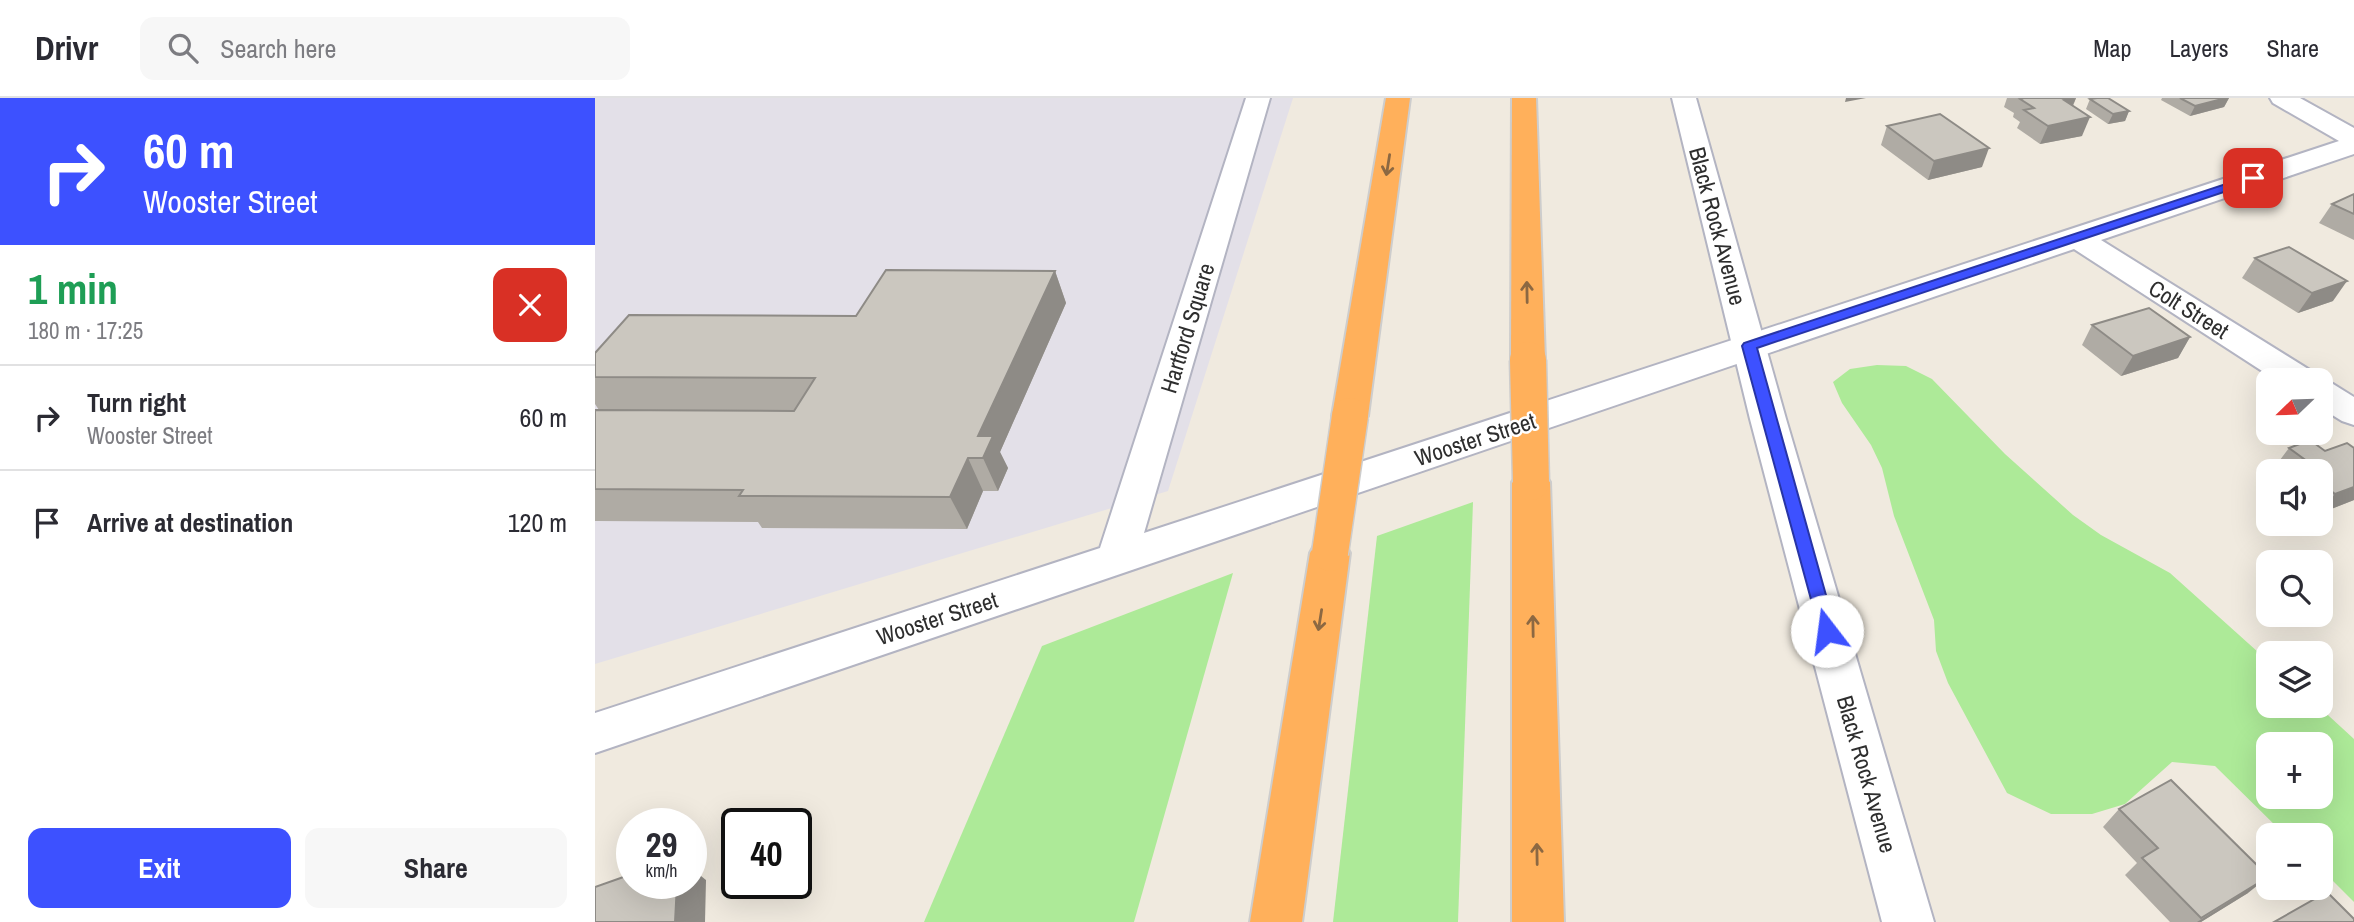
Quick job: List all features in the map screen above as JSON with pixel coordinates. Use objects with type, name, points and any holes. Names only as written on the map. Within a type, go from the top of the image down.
[{"type":"highway","points":[[1276,922],[1398,98]]},
{"type":"highway","points":[[1524,98],[1538,922]]},
{"type":"highway","points":[[1250,922],[1274,838],[1296,776]]},
{"type":"street","name":"Hartford Square","points":[[1116,559],[1258,98]]},
{"type":"street","name":"Black Rock Avenue","points":[[1684,98],[1749,346],[1908,922]]},
{"type":"street","points":[[2282,98],[2354,139]]},
{"type":"street","name":"Wooster Street","points":[[595,733],[2354,145]]},
{"type":"street","name":"Colt Street","points":[[2077,238],[2282,368]]},
{"type":"street","points":[[2333,400],[2354,413]]},
{"type":"shaded area","points":[[595,98],[1293,98],[1168,491],[595,664]]},
{"type":"green space","points":[[1877,365],[1906,366],[1932,379],[2005,454],[2073,515],[2101,535],[2170,573],[2256,650],[2256,718],[2331,718],[2354,739],[2354,902],[2333,881],[2333,823],[2273,823],[2259,809],[2333,809],[2333,732],[2256,732],[2256,806],[2215,766],[2172,762],[2125,804],[2092,814],[2051,814],[2007,793],[1948,683],[1936,651],[1934,620],[1894,516],[1882,468],[1871,445],[1842,403],[1833,382],[1850,369]]},
{"type":"green space","points":[[1473,502],[1458,922],[1333,922],[1377,536]]},
{"type":"green space","points":[[1233,573],[1134,922],[924,922],[1042,646]]},
{"type":"building","points":[[2074,98],[2064,100],[2090,117],[2048,126],[2024,110],[2034,108],[2020,99]]},
{"type":"building","points":[[2108,98],[2129,111],[2113,114],[2090,99]]},
{"type":"building","points":[[2180,98],[2226,98],[2195,106]]},
{"type":"building","points":[[1940,114],[1989,148],[1934,161],[1887,126]]},
{"type":"building","points":[[2354,194],[2354,214],[2332,204]]},
{"type":"building","points":[[2289,247],[2347,281],[2312,293],[2255,258]]},
{"type":"building","points":[[886,270],[1055,271],[978,436],[993,436],[983,458],[968,458],[950,497],[739,496],[743,490],[595,489],[595,410],[794,411],[815,378],[595,377],[595,353],[629,315],[856,316]]},
{"type":"building","points":[[2149,308],[2190,337],[2133,356],[2092,325]]},
{"type":"building","points":[[2347,443],[2354,448],[2354,487],[2335,494],[2333,459],[2304,459],[2289,448],[2297,445],[2317,445],[2325,451]]},
{"type":"building","points":[[2171,780],[2256,864],[2256,884],[2201,918],[2142,858],[2158,848],[2119,809]]},
{"type":"building","points":[[616,880],[616,899],[676,899],[675,922],[595,922],[595,887]]},
{"type":"building","points":[[2333,898],[2354,919],[2354,922],[2274,922],[2313,900]]},
{"type":"route","points":[[1827,631],[1749,346],[2253,178]]}]
